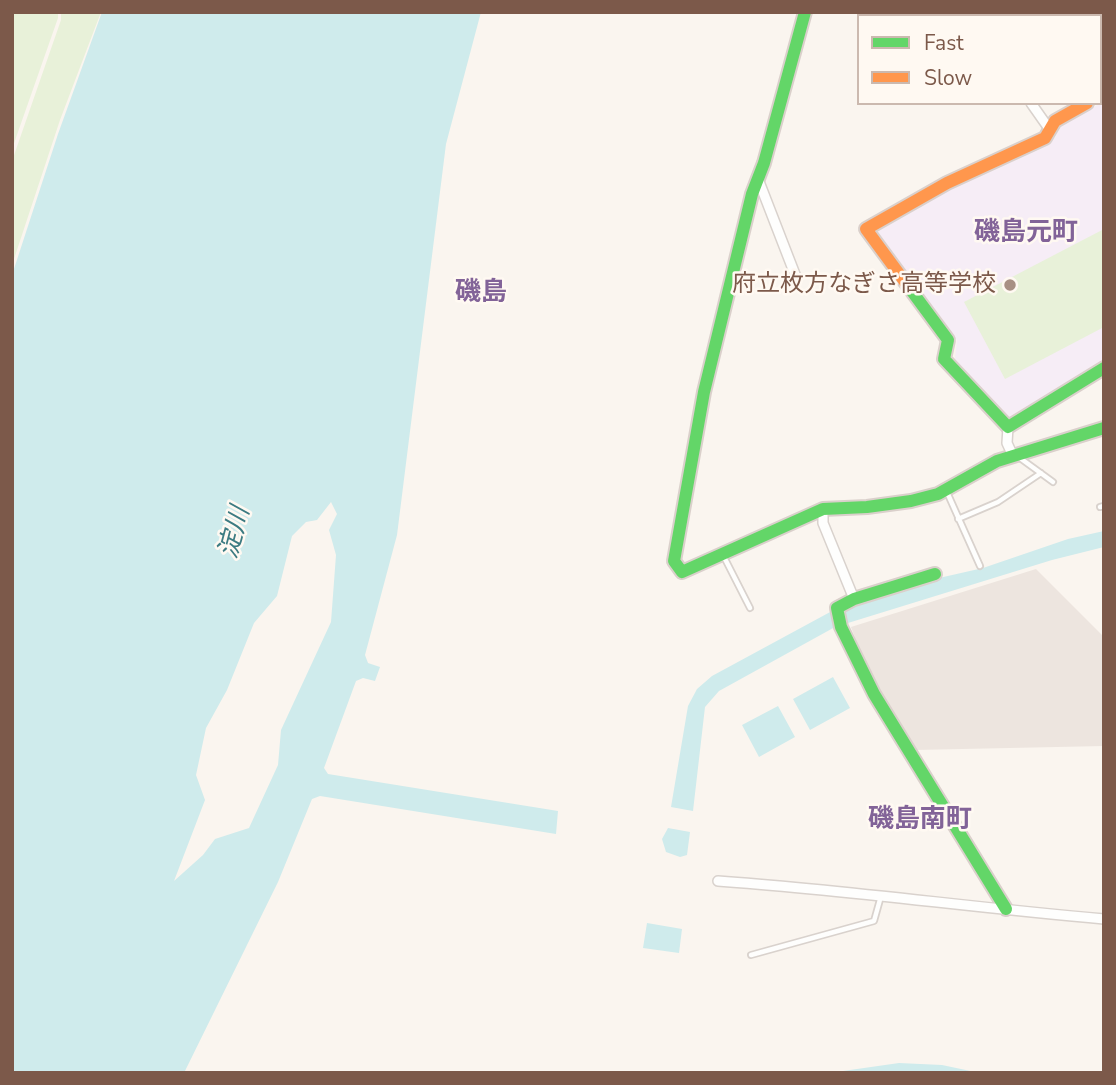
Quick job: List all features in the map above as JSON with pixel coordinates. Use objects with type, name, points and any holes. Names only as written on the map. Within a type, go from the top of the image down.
[{"type":"street","points":[[805,12],[758,179],[704,392],[674,561],[682,572],[823,509],[911,501],[945,489],[997,461],[1104,428]]},
{"type":"street","points":[[1032,105],[1050,130]]},
{"type":"street","points":[[1015,456],[1007,443],[1008,427],[944,359],[948,340],[866,229],[947,183],[1045,138],[1055,121],[1083,105]]},
{"type":"street","points":[[758,179],[796,277]]},
{"type":"street","points":[[1008,427],[1104,368]]},
{"type":"street","points":[[823,509],[823,523],[854,599]]},
{"type":"street","points":[[934,574],[854,599],[837,608],[841,627],[874,694],[1006,909]]},
{"type":"street","points":[[718,881],[1104,919]]},
{"type":"lane","points":[[1015,456],[1053,482]]},
{"type":"lane","points":[[958,519],[998,502],[1041,473]]},
{"type":"lane","points":[[945,489],[979,566]]},
{"type":"lane","points":[[722,554],[750,608]]},
{"type":"lane","points":[[751,955],[874,921],[881,895]]},
{"type":"shaded area","points":[[1041,12],[1104,12],[1104,84],[1102,85],[1102,14]]},
{"type":"shaded area","name":"府立枚方なぎさ高等学校","points":[[1104,102],[1104,361],[1013,419],[1007,418],[955,359],[957,340],[876,231],[953,187],[1056,137],[1057,125]]},
{"type":"shaded area","points":[[1036,569],[1104,637],[1104,746],[915,750],[867,670],[851,627]]},
{"type":"green space","points":[[12,12],[58,12],[58,18],[12,149]]},
{"type":"green space","points":[[61,12],[101,12],[60,120],[12,265],[12,161],[61,20]]},
{"type":"green space","points":[[1104,229],[1104,327],[1005,379],[964,302]]},
{"type":"water","name":"淀川","points":[[102,12],[481,12],[446,144],[397,535],[365,655],[368,663],[380,667],[375,681],[363,678],[356,681],[324,768],[328,774],[558,811],[556,834],[320,796],[312,799],[278,882],[184,1073],[12,1073],[12,275],[58,134]],"holes":[[[331,502],[337,514],[329,530],[336,555],[331,622],[281,730],[278,765],[249,828],[215,839],[203,855],[174,881],[205,800],[196,775],[206,728],[227,690],[254,623],[277,596],[292,536],[306,522],[317,520]]]},
{"type":"water","points":[[1104,531],[1104,547],[1052,560],[835,627],[719,691],[705,707],[693,811],[671,807],[688,706],[697,689],[712,676],[832,611],[939,578],[983,568],[1068,539]]},
{"type":"water","points":[[833,677],[850,708],[810,730],[793,699]]},
{"type":"water","points":[[778,706],[795,737],[759,757],[742,725]]},
{"type":"water","points":[[668,828],[690,832],[687,855],[680,857],[666,852],[662,839]]},
{"type":"water","points":[[647,923],[682,929],[679,953],[643,948]]},
{"type":"water","points":[[899,1063],[942,1065],[980,1073],[829,1073]]},
{"type":"traffic: fast","points":[[805,12],[764,163],[752,194],[704,392],[674,561],[682,572],[823,509],[867,507],[938,494],[997,461],[1104,428]]},
{"type":"traffic: fast","points":[[908,286],[948,340],[944,359],[1008,427],[1104,368]]},
{"type":"traffic: fast","points":[[935,574],[854,599],[837,608],[841,627],[874,694],[1006,909]]},
{"type":"traffic: slow","points":[[908,286],[866,229],[947,183],[1045,138],[1055,121],[1083,105]]},
{"type":"place","name":"府立枚方なぎさ高等学校","points":[[1010,285]]},
{"type":"district","name":"磯島元町","points":[[1026,234]]},
{"type":"district","name":"磯島","points":[[481,294]]},
{"type":"district","name":"磯島南町","points":[[920,821]]}]
